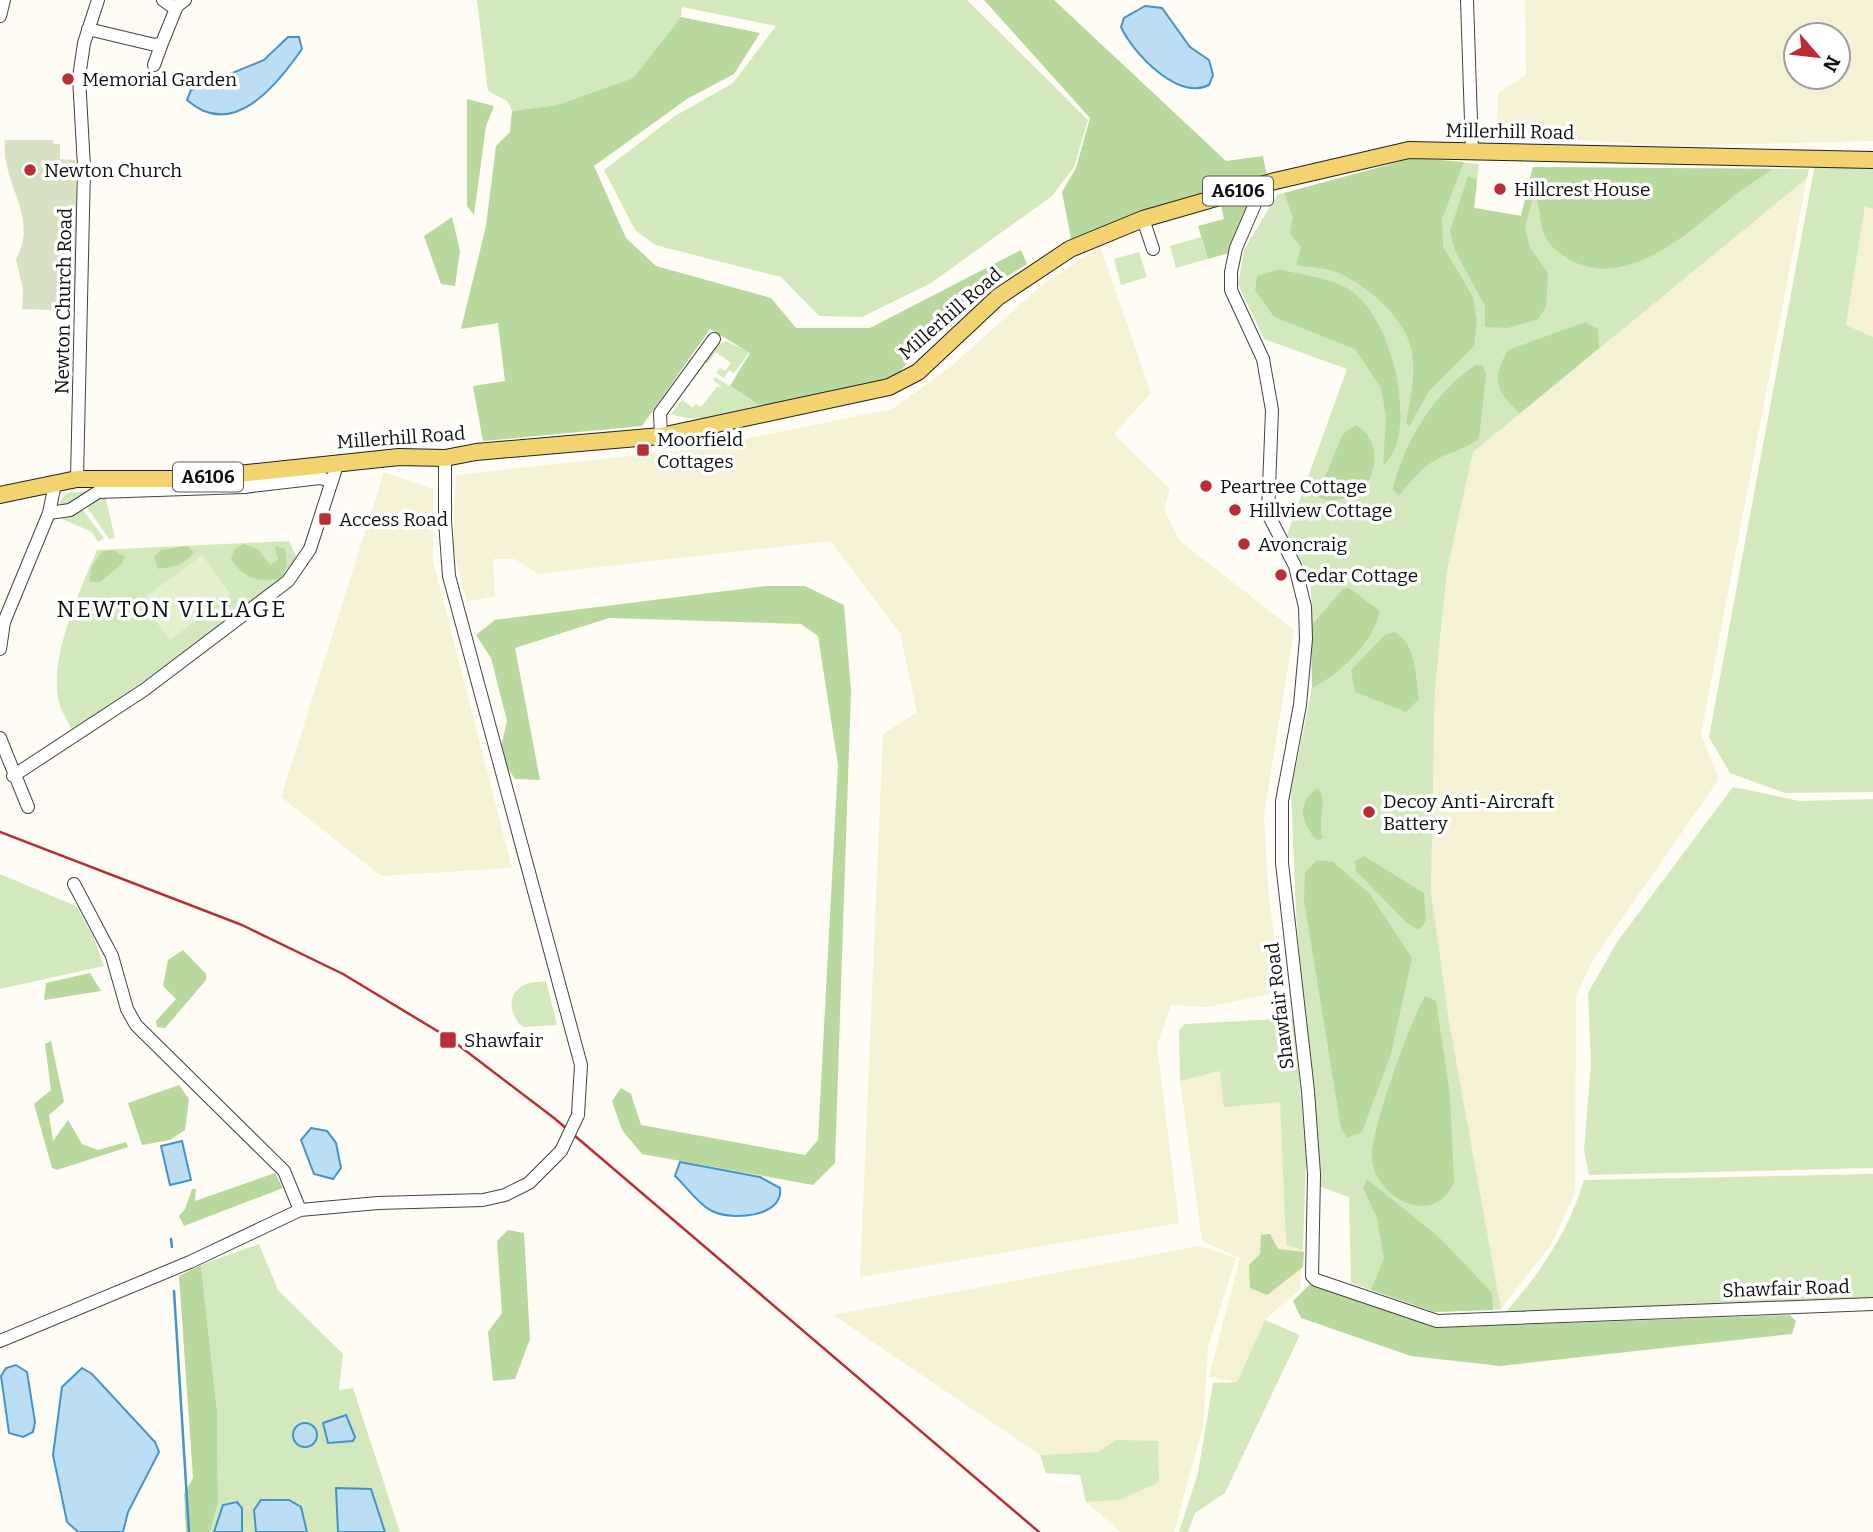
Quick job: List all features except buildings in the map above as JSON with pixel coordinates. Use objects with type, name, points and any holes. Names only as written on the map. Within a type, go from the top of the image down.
[{"type":"main road","name":"Millerhill Road","points":[[0,495],[77,479],[191,479],[399,457],[445,458],[476,452],[660,436],[890,387],[918,372],[998,297],[1051,259],[1103,233],[1255,186],[1409,150],[1873,160]]},
{"type":"street","points":[[0,16],[4,0]]},
{"type":"street","name":"Newton Church Road","points":[[77,479],[84,193],[79,77],[88,29],[98,0]]},
{"type":"street","points":[[154,65],[180,5],[163,0]]},
{"type":"street","points":[[1467,0],[1472,151]]},
{"type":"street","points":[[88,29],[155,46],[162,43]]},
{"type":"street","name":"Shawfair Road","points":[[1255,186],[1258,197],[1236,248],[1231,272],[1231,290],[1263,359],[1272,410],[1268,514],[1280,543],[1295,566],[1304,607],[1306,639],[1300,705],[1282,801],[1282,838],[1314,1174],[1312,1276],[1315,1280],[1437,1321],[1873,1304]]},
{"type":"street","points":[[1143,219],[1153,249]]},
{"type":"street","points":[[660,436],[660,413],[714,339]]},
{"type":"street","points":[[0,1341],[190,1262],[300,1210],[378,1203],[483,1200],[505,1195],[529,1183],[561,1151],[578,1115],[581,1065],[449,576],[445,521],[445,458]]},
{"type":"street","points":[[12,776],[144,690],[288,581],[310,549],[338,463]]},
{"type":"street","points":[[49,513],[70,510],[98,492],[243,486],[320,478],[332,481]]},
{"type":"street","points":[[0,649],[8,610],[49,513],[55,484]]},
{"type":"street","points":[[0,738],[12,776],[28,807]]},
{"type":"street","points":[[74,884],[112,956],[127,1009],[136,1025],[284,1171],[300,1210]]},
{"type":"shaded area","points":[[1525,0],[1873,0],[1873,141],[1674,146],[1496,135],[1498,93],[1526,75]]},
{"type":"shaded area","points":[[1807,178],[1701,734],[1719,779],[1593,960],[1576,996],[1575,1193],[1551,1245],[1501,1309],[1449,1021],[1431,891],[1435,688],[1447,571],[1473,451]]},
{"type":"shaded area","points":[[1865,205],[1873,209],[1873,337],[1846,325]]},
{"type":"shaded area","points":[[1100,246],[1151,393],[1114,434],[1170,489],[1164,510],[1180,541],[1294,630],[1264,815],[1268,888],[1281,992],[1207,1007],[1171,1005],[1157,1045],[1179,1223],[860,1277],[883,734],[917,712],[900,633],[830,541],[538,574],[515,559],[493,559],[495,596],[467,602],[453,549],[456,475],[696,449],[892,409],[950,367],[1042,285]]},
{"type":"shaded area","points":[[384,472],[433,489],[433,561],[512,868],[381,876],[281,797]]},
{"type":"shaded area","points":[[1220,1071],[1280,1102],[1286,1245],[1303,1250],[1300,1289],[1265,1320],[1237,1382],[1209,1377],[1240,1258],[1202,1241],[1180,1081]]},
{"type":"shaded area","points":[[1199,1246],[1236,1258],[1208,1347],[1203,1426],[1174,1532],[1121,1532],[1086,1502],[1119,1500],[1116,1440],[1098,1452],[1040,1455],[833,1315]]},
{"type":"green space","points":[[477,0],[967,0],[1088,120],[1074,167],[1052,196],[931,283],[862,317],[819,316],[781,277],[655,245],[635,230],[604,170],[675,116],[733,83],[776,26],[682,7],[681,17],[633,78],[557,105],[512,111],[507,101],[488,91]]},
{"type":"green space","points":[[984,0],[1054,0],[1226,161],[1263,156],[1267,176],[1071,239],[1062,192],[1076,168],[1090,118]]},
{"type":"green space","points":[[681,17],[760,33],[734,74],[687,99],[594,166],[626,238],[656,266],[771,298],[796,328],[870,328],[1021,250],[1027,264],[949,311],[894,379],[762,407],[730,386],[750,353],[710,329],[642,426],[483,441],[473,386],[505,381],[498,323],[461,329],[486,226],[496,146],[510,132],[512,111],[557,105],[633,78]]},
{"type":"green space","points":[[467,99],[494,106],[486,126],[474,215],[467,206]]},
{"type":"green space","points":[[5,140],[53,140],[54,144],[60,144],[60,159],[75,160],[78,255],[75,311],[22,309],[23,290],[16,259],[24,228],[8,171]]},
{"type":"green space","points":[[1414,158],[1479,164],[1474,208],[1521,216],[1533,167],[1809,169],[1807,178],[1473,452],[1447,571],[1435,688],[1431,891],[1449,1021],[1501,1309],[1434,1312],[1351,1283],[1349,1197],[1319,1186],[1296,914],[1291,791],[1312,688],[1311,580],[1287,535],[1347,369],[1264,339],[1238,284],[1244,250],[1277,195]]},
{"type":"green space","points":[[1414,158],[1464,162],[1442,219],[1443,246],[1473,297],[1477,321],[1474,346],[1429,391],[1409,427],[1406,423],[1413,367],[1407,336],[1393,314],[1361,286],[1334,271],[1296,265],[1301,247],[1290,234],[1293,217],[1284,193]]},
{"type":"green space","points":[[1815,164],[1873,165],[1873,209],[1865,206],[1846,325],[1873,337],[1873,792],[1785,793],[1730,773],[1709,737]]},
{"type":"green space","points":[[1533,167],[1773,169],[1669,246],[1627,266],[1605,269],[1583,265],[1561,254],[1552,246],[1542,229],[1538,203],[1528,185]]},
{"type":"green space","points":[[1468,176],[1477,180],[1474,208],[1521,216],[1526,195],[1532,201],[1525,227],[1530,248],[1548,273],[1546,307],[1538,319],[1508,328],[1485,327],[1485,306],[1455,251],[1450,231]]},
{"type":"green space","points":[[1243,200],[1248,207],[1229,253],[1208,259],[1198,226],[1224,219],[1221,206]]},
{"type":"green space","points":[[452,217],[460,251],[455,286],[441,284],[424,236]]},
{"type":"green space","points":[[1201,237],[1208,259],[1176,268],[1170,246]]},
{"type":"green space","points":[[1139,252],[1147,277],[1121,285],[1114,259]]},
{"type":"green space","points":[[1280,269],[1343,286],[1359,297],[1384,335],[1398,383],[1400,407],[1395,448],[1383,466],[1386,417],[1381,388],[1355,349],[1274,317],[1255,290],[1257,276]]},
{"type":"green space","points":[[1585,322],[1598,329],[1599,348],[1520,413],[1506,398],[1499,384],[1499,369],[1508,350]]},
{"type":"green space","points":[[726,341],[749,352],[734,373],[729,370],[724,378],[716,373],[720,368],[725,371],[731,363],[716,352],[707,364],[702,360],[711,348]]},
{"type":"green space","points":[[1476,365],[1483,366],[1486,375],[1479,439],[1433,461],[1399,496],[1393,489],[1413,436],[1448,388]]},
{"type":"green space","points":[[715,377],[762,407],[705,418],[671,414],[682,400],[693,408],[696,404],[701,407],[717,387],[721,386],[713,380]]},
{"type":"green space","points":[[1356,425],[1370,439],[1373,448],[1370,478],[1364,487],[1350,497],[1329,501],[1317,496],[1343,434]]},
{"type":"green space","points":[[86,491],[66,507],[57,507],[66,493]]},
{"type":"green space","points":[[105,495],[115,538],[109,539],[85,504]]},
{"type":"green space","points":[[82,509],[104,538],[98,542],[92,532],[60,518]]},
{"type":"green space","points":[[289,541],[298,560],[274,587],[73,732],[59,702],[58,665],[68,625],[97,550]]},
{"type":"green space","points":[[243,544],[258,549],[270,565],[278,560],[275,546],[285,549],[287,565],[281,578],[253,578],[241,571],[231,559],[235,549]]},
{"type":"green space","points":[[187,546],[194,552],[186,560],[158,569],[154,557],[161,550]]},
{"type":"green space","points":[[113,550],[125,557],[121,565],[100,582],[90,582],[91,567],[103,551]]},
{"type":"green space","points":[[202,555],[231,594],[170,640],[140,601]]},
{"type":"green space","points":[[765,586],[805,586],[844,605],[851,691],[835,1163],[813,1185],[642,1154],[622,1130],[612,1101],[621,1088],[631,1094],[641,1125],[805,1155],[818,1140],[838,765],[818,636],[801,624],[609,618],[515,648],[540,780],[515,779],[499,755],[507,721],[491,658],[476,635],[495,620]]},
{"type":"green space","points":[[1349,588],[1380,611],[1376,623],[1354,656],[1333,675],[1312,688],[1311,626],[1343,589]]},
{"type":"green space","points":[[1394,632],[1407,644],[1415,671],[1419,699],[1406,712],[1355,692],[1351,670],[1385,635]]},
{"type":"green space","points":[[1733,787],[1800,801],[1873,799],[1873,1168],[1589,1175],[1584,1150],[1591,1063],[1588,993],[1617,942]]},
{"type":"green space","points":[[1318,788],[1323,806],[1323,838],[1317,840],[1308,828],[1303,814],[1306,800]]},
{"type":"green space","points":[[1364,856],[1424,893],[1426,921],[1419,930],[1406,922],[1356,871],[1355,861]]},
{"type":"green space","points":[[1317,860],[1333,862],[1370,894],[1412,958],[1391,1054],[1362,1132],[1347,1138],[1341,1128],[1304,900],[1305,873]]},
{"type":"green space","points":[[0,874],[76,906],[93,936],[104,966],[0,989]]},
{"type":"green space","points":[[183,950],[206,974],[206,980],[165,1028],[157,1027],[156,1021],[176,999],[163,986],[168,960]]},
{"type":"green space","points":[[90,973],[101,991],[44,1000],[46,983]]},
{"type":"green space","points":[[546,981],[557,1025],[523,1027],[513,1012],[514,994],[526,984]]},
{"type":"green space","points":[[1425,996],[1436,1001],[1450,1095],[1454,1182],[1445,1196],[1433,1204],[1420,1206],[1394,1196],[1376,1173],[1372,1159],[1377,1127],[1392,1077]]},
{"type":"green space","points":[[1294,1018],[1306,1157],[1303,1250],[1286,1245],[1280,1102],[1224,1107],[1220,1071],[1180,1081],[1179,1030],[1185,1024]]},
{"type":"green space","points":[[51,1041],[64,1102],[49,1115],[53,1141],[68,1120],[82,1144],[98,1150],[126,1142],[128,1147],[57,1170],[52,1168],[34,1104],[51,1090],[45,1044]]},
{"type":"green space","points":[[179,1085],[189,1099],[185,1130],[170,1140],[142,1145],[128,1103]]},
{"type":"green space","points":[[275,1173],[283,1188],[184,1226],[179,1216],[185,1209],[192,1189],[196,1189],[195,1201]]},
{"type":"green space","points":[[1873,1174],[1873,1300],[1504,1314],[1552,1252],[1578,1199],[1584,1180]]},
{"type":"green space","points":[[1367,1179],[1441,1239],[1492,1293],[1493,1310],[1434,1312],[1371,1290],[1384,1259],[1377,1218],[1363,1188]]},
{"type":"green space","points":[[508,1230],[524,1233],[530,1339],[515,1379],[493,1381],[488,1332],[502,1313],[497,1241]]},
{"type":"green space","points":[[1270,1234],[1278,1249],[1304,1252],[1303,1267],[1267,1295],[1250,1288],[1249,1265],[1260,1254],[1261,1235]]},
{"type":"green space","points":[[259,1244],[278,1290],[343,1354],[339,1390],[353,1388],[400,1532],[210,1532],[218,1502],[217,1412],[201,1265]]},
{"type":"green space","points":[[201,1265],[217,1412],[218,1502],[210,1532],[186,1532],[184,1494],[193,1478],[179,1276]]},
{"type":"green space","points":[[1310,1284],[1419,1322],[1457,1327],[1790,1315],[1796,1321],[1792,1334],[1500,1366],[1411,1356],[1301,1318],[1293,1301]]},
{"type":"green space","points":[[1265,1320],[1300,1335],[1225,1493],[1195,1513],[1188,1532],[1179,1532],[1198,1473],[1213,1383],[1237,1382]]},
{"type":"green space","points":[[1116,1440],[1158,1441],[1159,1482],[1119,1500],[1086,1502],[1080,1475],[1046,1473],[1040,1455],[1098,1452]]},
{"type":"water","points":[[1145,6],[1162,8],[1190,47],[1209,60],[1213,75],[1209,85],[1197,88],[1171,81],[1135,49],[1121,27],[1124,18]]},
{"type":"water","points":[[288,37],[299,37],[302,49],[280,78],[252,103],[237,111],[221,114],[204,111],[187,100],[191,90],[264,60]]},
{"type":"water","points":[[311,1128],[327,1131],[336,1143],[341,1168],[333,1179],[314,1174],[301,1140]]},
{"type":"water","points":[[182,1141],[191,1180],[170,1185],[161,1146]]},
{"type":"water","points":[[680,1162],[760,1177],[780,1188],[779,1198],[766,1211],[755,1214],[732,1216],[712,1211],[697,1200],[675,1176]]},
{"type":"water","points":[[16,1365],[27,1372],[35,1422],[33,1432],[23,1437],[9,1433],[1,1376],[6,1368]]},
{"type":"water","points":[[82,1368],[92,1374],[155,1442],[159,1452],[128,1512],[123,1532],[78,1532],[67,1522],[53,1455],[62,1387]]},
{"type":"water","points":[[346,1415],[355,1437],[353,1441],[328,1443],[323,1423]]},
{"type":"water","points":[[305,1423],[314,1426],[317,1435],[314,1444],[305,1447],[296,1444],[293,1435],[296,1426]]},
{"type":"water","points":[[336,1488],[371,1489],[385,1532],[338,1532]]},
{"type":"water","points":[[261,1500],[289,1500],[301,1507],[307,1532],[256,1532],[254,1510]]},
{"type":"water","points":[[237,1502],[242,1508],[242,1532],[214,1532],[223,1505]]},
{"type":"waterway","points":[[171,1239],[172,1247]]},
{"type":"waterway","points":[[174,1291],[189,1532]]},
{"type":"railway","points":[[0,832],[242,925],[343,974],[449,1038],[554,1118],[1039,1532]]},
{"type":"place","name":"Memorial Garden","points":[[68,79]]},
{"type":"place","name":"Newton Church","points":[[30,170]]},
{"type":"place","name":"Hillcrest House","points":[[1500,189]]},
{"type":"place","name":"Moorfield Cottages","points":[[643,450]]},
{"type":"place","name":"Peartree Cottage","points":[[1206,486]]},
{"type":"place","name":"Hillview Cottage","points":[[1235,510]]},
{"type":"place","name":"Access Road","points":[[325,519]]},
{"type":"place","name":"Avoncraig","points":[[1244,544]]},
{"type":"place","name":"Cedar Cottage","points":[[1281,575]]},
{"type":"place","name":"Decoy Anti-Aircraft Battery","points":[[1369,812]]},
{"type":"place","name":"Shawfair","points":[[448,1040]]},
{"type":"district","name":"NEWTON VILLAGE","points":[[172,609]]}]
